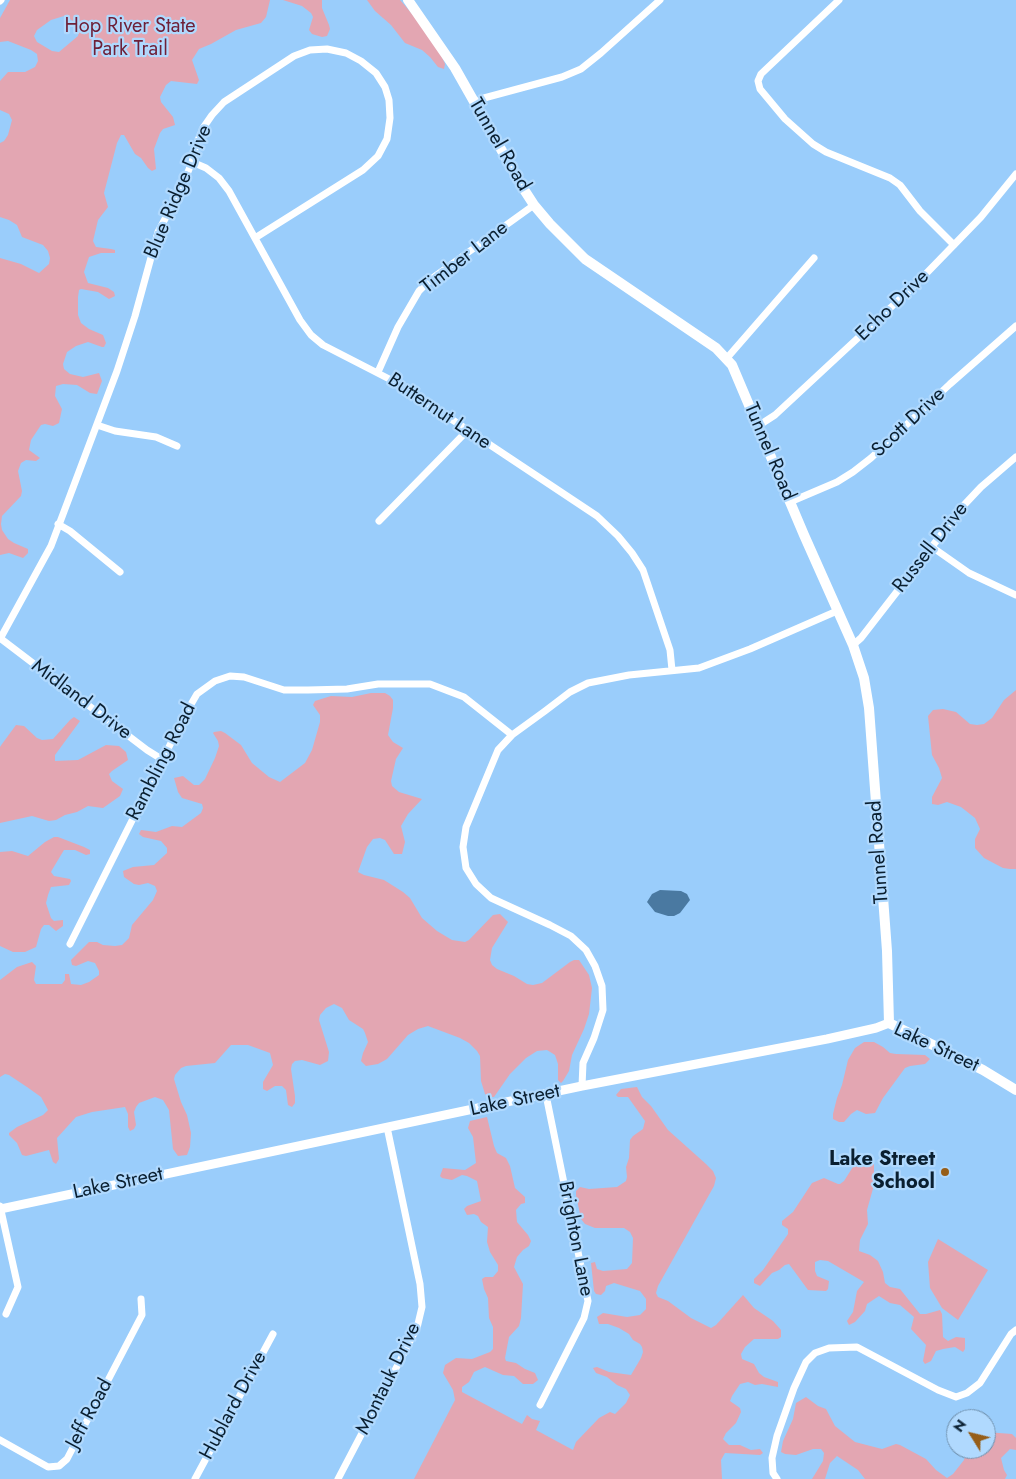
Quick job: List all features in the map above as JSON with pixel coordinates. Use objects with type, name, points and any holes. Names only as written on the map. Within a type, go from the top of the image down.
[{"type":"main road","name":"Tunnel Road","points":[[408,0],[455,68],[512,171],[534,205],[585,259],[716,348],[727,358],[740,382],[853,645],[864,678],[869,708],[887,951],[889,1023]]},
{"type":"main road","name":"Lake Street","points":[[889,1023],[982,1070],[1016,1090]]},
{"type":"street","points":[[474,103],[484,98],[562,77],[581,69],[660,0]]},
{"type":"street","points":[[839,0],[761,74],[758,81],[760,88],[785,119],[813,144],[826,152],[890,178],[900,185],[920,211],[954,245]]},
{"type":"street","name":"Blue Ridge Drive","points":[[0,639],[51,546],[97,426],[135,316],[158,232],[181,190],[203,128],[224,102],[294,56],[310,50],[328,49],[346,53],[361,60],[376,73],[385,87],[389,100],[390,118],[387,140],[378,156],[363,170],[255,238]]},
{"type":"street","name":"Butternut Lane","points":[[192,162],[206,168],[229,191],[300,320],[323,345],[397,383],[597,516],[618,536],[643,570],[670,650],[672,670]]},
{"type":"street","name":"Echo Drive","points":[[758,426],[775,415],[916,284],[981,217],[1016,174]]},
{"type":"street","name":"Timber Lane","points":[[378,372],[398,327],[419,291],[431,279],[534,205]]},
{"type":"street","points":[[727,358],[814,258]]},
{"type":"street","name":"Scott Drive","points":[[790,502],[837,482],[871,458],[950,384],[1016,326]]},
{"type":"street","points":[[97,426],[115,431],[156,437],[177,446]]},
{"type":"street","points":[[379,521],[467,431]]},
{"type":"street","name":"Russell Drive","points":[[853,645],[861,638],[965,504],[1016,457]]},
{"type":"street","points":[[58,524],[70,531],[120,572]]},
{"type":"street","points":[[932,547],[969,573],[1016,595]]},
{"type":"street","points":[[582,1086],[583,1063],[603,1010],[602,986],[595,966],[586,950],[571,936],[491,898],[476,884],[466,868],[463,847],[466,827],[498,750],[512,735],[570,692],[588,683],[629,675],[699,668],[725,659],[837,611]]},
{"type":"street","name":"Midland Drive","points":[[0,639],[147,750],[163,760]]},
{"type":"street","name":"Rambling Road","points":[[70,944],[198,694],[215,681],[230,676],[244,677],[284,690],[347,689],[378,684],[430,684],[464,697],[512,735]]},
{"type":"street","name":"Lake Street","points":[[0,1208],[582,1086],[876,1028],[889,1023]]},
{"type":"street","name":"Brighton Lane","points":[[540,1405],[584,1318],[588,1301],[546,1095]]},
{"type":"street","name":"Montauk Drive","points":[[338,1479],[417,1328],[422,1307],[420,1284],[386,1128]]},
{"type":"street","points":[[0,1208],[18,1287],[6,1314]]},
{"type":"street","name":"Jeff Road","points":[[0,1440],[48,1467],[59,1466],[67,1459],[142,1314],[141,1299]]},
{"type":"street","points":[[777,1479],[773,1473],[772,1458],[777,1436],[794,1388],[806,1362],[815,1353],[829,1348],[857,1347],[938,1390],[956,1397],[967,1393],[980,1382],[1011,1334],[1016,1330]]},
{"type":"street","name":"Hublard Drive","points":[[195,1479],[273,1334]]},
{"type":"green space","name":"Hop River State Park Trail","points":[[10,0],[270,0],[266,17],[261,23],[236,30],[199,49],[192,60],[199,80],[197,84],[171,81],[166,85],[160,97],[161,102],[173,117],[175,125],[163,129],[160,133],[154,149],[156,169],[152,171],[148,168],[141,158],[135,154],[124,135],[121,135],[117,143],[104,193],[108,207],[98,220],[93,241],[96,247],[115,250],[115,253],[101,253],[89,257],[84,272],[88,283],[108,288],[114,292],[115,296],[109,299],[98,292],[81,289],[79,290],[78,297],[78,315],[81,323],[103,335],[106,343],[104,347],[88,342],[76,346],[67,352],[63,364],[64,369],[70,374],[83,377],[99,373],[102,381],[97,394],[90,393],[77,385],[63,384],[56,386],[55,396],[62,409],[59,423],[53,426],[41,425],[31,440],[29,450],[40,458],[36,461],[26,460],[21,463],[18,471],[22,491],[21,496],[2,516],[1,524],[2,530],[8,539],[28,549],[28,553],[23,558],[9,553],[0,555],[0,258],[21,264],[39,273],[49,264],[50,258],[48,251],[43,245],[22,237],[17,225],[0,217],[0,143],[8,135],[12,120],[9,114],[0,110],[0,81],[8,72],[25,72],[35,67],[38,61],[37,54],[31,50],[8,41],[0,42],[0,18]],"holes":[[[64,16],[75,23],[79,31],[78,36],[59,52],[52,51],[37,42],[34,36],[37,30],[51,20]]]},
{"type":"green space","points":[[283,0],[322,0],[322,8],[330,29],[327,36],[322,37],[312,34],[309,30],[313,17],[311,13],[302,6]]},
{"type":"green space","points":[[367,0],[400,0],[440,52],[445,64],[444,69],[438,67],[422,50],[405,43]]},
{"type":"green space","points":[[1016,690],[1016,869],[1010,869],[1003,868],[984,858],[975,848],[975,839],[980,829],[975,818],[961,807],[947,802],[938,805],[932,804],[932,797],[942,778],[932,755],[928,716],[933,710],[943,709],[956,712],[970,724],[984,724],[992,718],[1004,700]]},
{"type":"green space","points":[[371,693],[385,693],[393,700],[388,735],[393,742],[403,748],[396,759],[391,781],[392,786],[399,792],[422,799],[408,814],[401,826],[405,842],[402,854],[394,854],[385,840],[380,838],[373,839],[367,847],[358,872],[384,880],[403,892],[410,898],[422,918],[437,931],[452,940],[465,942],[469,940],[493,915],[500,914],[508,922],[492,948],[490,960],[497,969],[527,984],[542,983],[570,962],[579,960],[589,975],[592,988],[589,1014],[572,1055],[569,1071],[563,1081],[561,1083],[558,1080],[558,1064],[555,1055],[547,1050],[537,1051],[526,1058],[510,1074],[494,1097],[489,1097],[485,1094],[481,1081],[480,1056],[477,1051],[460,1038],[428,1026],[408,1035],[387,1059],[378,1064],[366,1066],[361,1061],[368,1042],[363,1029],[349,1020],[342,1008],[334,1004],[326,1008],[320,1015],[319,1020],[329,1052],[328,1061],[320,1065],[302,1060],[295,1061],[292,1064],[295,1103],[292,1107],[288,1105],[286,1090],[282,1086],[275,1086],[267,1091],[263,1089],[263,1082],[273,1065],[270,1053],[248,1045],[231,1045],[215,1063],[186,1066],[181,1068],[175,1075],[174,1079],[187,1115],[191,1133],[190,1147],[187,1155],[178,1156],[173,1149],[169,1110],[163,1100],[155,1097],[139,1103],[136,1107],[134,1112],[136,1125],[130,1131],[128,1127],[128,1114],[125,1107],[92,1112],[76,1117],[57,1138],[59,1159],[56,1164],[53,1162],[49,1150],[26,1156],[22,1155],[17,1143],[9,1133],[17,1127],[43,1115],[48,1110],[41,1097],[27,1087],[9,1075],[5,1074],[0,1077],[0,980],[17,967],[32,962],[36,966],[34,980],[36,984],[62,984],[65,980],[65,974],[69,974],[71,984],[81,985],[99,975],[95,963],[88,961],[76,966],[72,965],[71,960],[89,942],[97,942],[103,945],[122,945],[129,938],[132,925],[153,900],[157,891],[155,886],[148,883],[134,884],[124,877],[123,871],[133,867],[154,865],[167,853],[167,848],[161,841],[143,837],[139,834],[141,830],[156,832],[172,826],[182,827],[201,813],[202,804],[182,798],[174,778],[183,776],[194,785],[199,785],[205,779],[219,746],[214,732],[221,731],[241,745],[252,763],[269,777],[280,782],[305,763],[312,750],[320,722],[320,715],[313,705],[315,701],[331,696],[352,697]]},
{"type":"green space","points":[[74,717],[80,721],[55,755],[55,761],[78,760],[106,745],[119,746],[126,752],[128,760],[109,774],[112,781],[123,789],[120,796],[103,808],[88,806],[56,820],[49,821],[32,816],[0,823],[0,747],[2,744],[16,725],[24,726],[42,740],[53,739]]},
{"type":"green space","points":[[54,837],[84,847],[90,850],[90,854],[86,855],[75,850],[64,850],[51,872],[54,876],[70,879],[71,881],[69,885],[51,887],[46,903],[51,918],[54,921],[63,920],[63,926],[56,931],[49,925],[44,925],[36,947],[25,952],[13,952],[0,946],[0,852],[12,851],[28,856]]},
{"type":"green space","points":[[864,1042],[874,1042],[890,1053],[925,1055],[930,1059],[925,1064],[905,1068],[883,1098],[875,1113],[866,1114],[857,1110],[844,1122],[839,1122],[833,1119],[833,1114],[848,1060],[855,1048]]},
{"type":"green space","points":[[637,1087],[642,1097],[668,1130],[713,1171],[716,1178],[714,1186],[658,1286],[656,1293],[658,1297],[668,1301],[691,1318],[711,1328],[716,1325],[743,1295],[754,1308],[773,1321],[781,1330],[781,1337],[778,1339],[754,1339],[745,1347],[741,1354],[742,1359],[754,1364],[759,1373],[764,1377],[778,1382],[778,1387],[762,1384],[755,1385],[748,1382],[740,1384],[730,1401],[740,1408],[741,1412],[736,1423],[723,1439],[729,1445],[740,1445],[751,1450],[760,1449],[763,1453],[760,1455],[725,1453],[721,1460],[722,1479],[414,1479],[455,1400],[453,1390],[443,1373],[445,1365],[456,1358],[472,1359],[493,1349],[493,1327],[489,1318],[488,1298],[482,1279],[493,1277],[498,1271],[498,1265],[490,1252],[487,1242],[488,1227],[481,1222],[478,1216],[474,1214],[467,1215],[464,1209],[481,1201],[477,1181],[462,1175],[452,1180],[440,1176],[443,1168],[465,1170],[476,1163],[473,1137],[468,1128],[470,1121],[487,1117],[497,1153],[506,1158],[510,1166],[515,1188],[525,1197],[525,1203],[521,1204],[516,1210],[517,1222],[531,1241],[529,1246],[517,1257],[514,1267],[523,1284],[521,1318],[519,1326],[509,1337],[505,1358],[506,1361],[516,1363],[535,1373],[538,1380],[533,1384],[523,1384],[514,1376],[503,1375],[485,1367],[474,1372],[469,1382],[462,1387],[462,1392],[522,1424],[527,1415],[532,1419],[540,1421],[536,1430],[573,1450],[576,1442],[599,1418],[610,1412],[615,1414],[626,1403],[630,1395],[626,1389],[607,1377],[596,1373],[593,1368],[597,1367],[609,1372],[631,1375],[641,1358],[642,1347],[629,1334],[619,1328],[608,1324],[599,1324],[597,1317],[603,1313],[627,1317],[640,1315],[646,1309],[646,1299],[640,1291],[614,1283],[606,1286],[605,1291],[601,1295],[596,1294],[591,1263],[595,1262],[597,1269],[603,1271],[627,1269],[632,1263],[633,1238],[630,1232],[624,1228],[595,1228],[585,1224],[581,1219],[576,1191],[580,1187],[589,1189],[617,1187],[626,1181],[630,1140],[643,1129],[645,1121],[628,1097],[618,1097],[616,1095],[621,1089]]},
{"type":"green space","points":[[868,1157],[874,1164],[874,1185],[867,1210],[868,1224],[860,1240],[859,1251],[870,1255],[878,1261],[885,1283],[890,1287],[900,1289],[920,1314],[940,1310],[942,1314],[943,1337],[948,1341],[956,1337],[965,1338],[965,1349],[963,1352],[955,1347],[936,1351],[931,1361],[925,1364],[923,1361],[926,1345],[911,1329],[914,1317],[900,1305],[890,1303],[879,1296],[867,1304],[865,1311],[855,1322],[849,1325],[847,1321],[853,1312],[857,1291],[864,1282],[828,1261],[820,1260],[815,1262],[817,1276],[829,1281],[826,1291],[808,1290],[789,1264],[772,1273],[760,1286],[754,1283],[754,1279],[763,1270],[788,1234],[788,1229],[782,1225],[782,1221],[793,1212],[812,1183],[824,1178],[840,1184],[856,1162]]},
{"type":"green space","points":[[938,1239],[988,1270],[958,1320],[942,1308],[930,1288],[928,1262]]},
{"type":"green space","points":[[806,1397],[818,1406],[826,1409],[835,1426],[855,1442],[882,1449],[896,1444],[900,1445],[926,1459],[947,1478],[953,1474],[964,1459],[996,1459],[996,1433],[1012,1434],[1016,1438],[1016,1450],[1010,1449],[1001,1458],[1007,1475],[1005,1479],[865,1479],[858,1470],[837,1456],[830,1463],[825,1479],[812,1479],[823,1461],[824,1453],[821,1449],[813,1449],[796,1455],[781,1452],[783,1441],[793,1419],[796,1403]]},
{"type":"water","points":[[660,890],[681,891],[687,894],[690,900],[680,913],[674,916],[655,912],[647,902],[652,894]]},
{"type":"place","name":"Lake Street School","points":[[945,1172]]}]
